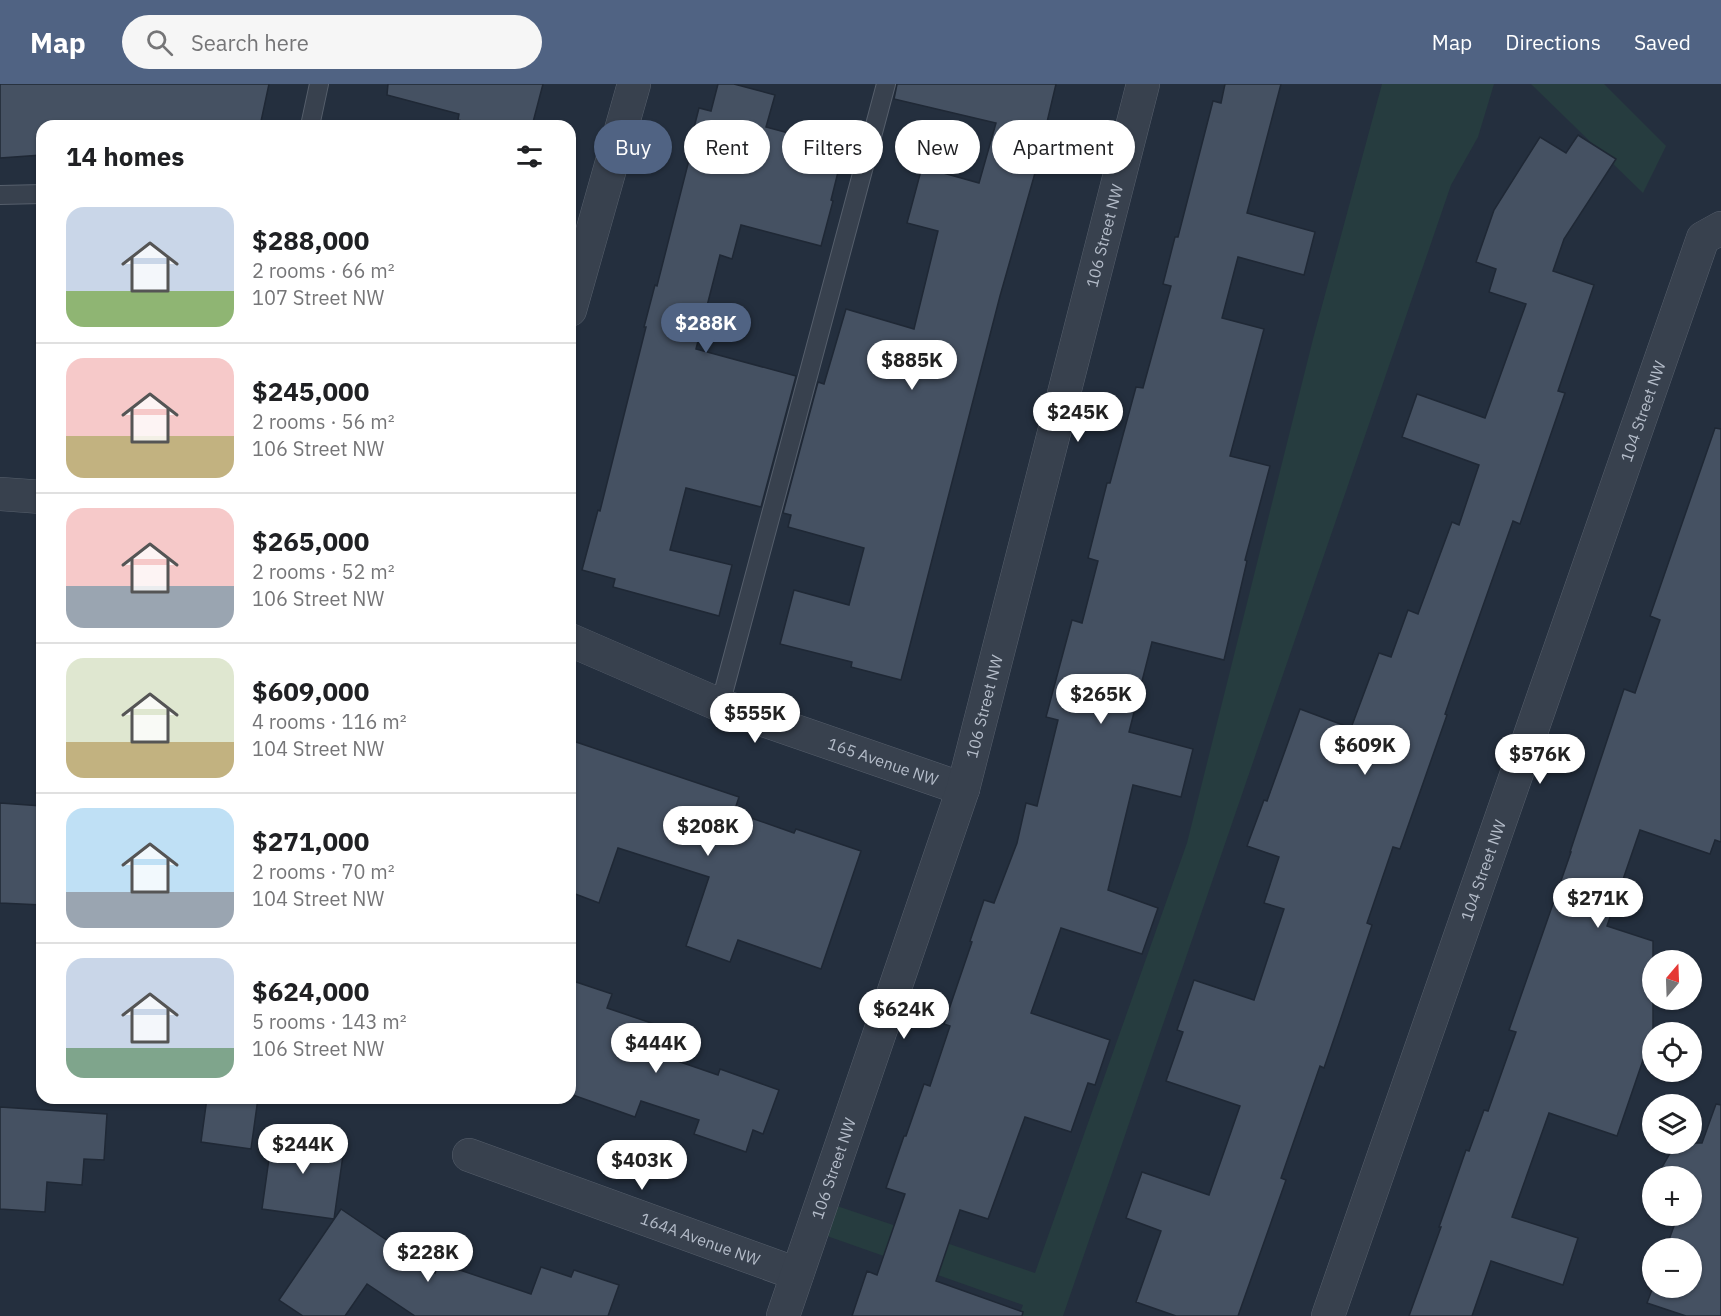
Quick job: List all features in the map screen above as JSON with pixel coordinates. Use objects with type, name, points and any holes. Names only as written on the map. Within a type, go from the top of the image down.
[{"type":"street","points":[[576,289],[634,84]]},
{"type":"street","name":"106 Street NW","points":[[783,1316],[963,789],[1143,84]]},
{"type":"street","name":"104 Street NW","points":[[1328,1316],[1703,238],[1721,228]]},
{"type":"street","points":[[0,494],[36,497]]},
{"type":"street","name":"165 Avenue NW","points":[[576,643],[720,705],[963,789]]},
{"type":"street","name":"164A Avenue NW","points":[[469,1155],[797,1274]]},
{"type":"lane","points":[[311,120],[319,84]]},
{"type":"lane","points":[[720,705],[886,84]]},
{"type":"lane","points":[[0,195],[36,194]]},
{"type":"green space","points":[[1382,84],[1494,84],[1478,137],[1451,185],[1063,1316],[1019,1316],[1023,1305],[827,1236],[837,1206],[1035,1273],[1187,843],[1313,339]]},
{"type":"green space","points":[[1531,84],[1604,84],[1666,146],[1643,193]]},
{"type":"building","points":[[0,84],[269,84],[261,120],[36,120],[36,155],[0,158]]},
{"type":"building","points":[[388,84],[543,84],[534,120],[458,120],[459,114],[387,95]]},
{"type":"building","points":[[718,84],[734,84],[775,95],[768,120],[696,120],[699,108],[711,111]]},
{"type":"building","points":[[897,84],[1056,84],[1048,120],[992,120],[992,122],[894,99]]},
{"type":"building","points":[[1225,84],[1281,84],[1247,213],[1315,232],[1304,275],[1238,257],[1222,318],[1264,329],[1230,456],[1270,466],[1245,560],[1247,561],[1224,660],[1152,642],[1129,732],[1193,749],[1181,797],[1133,785],[1108,890],[1158,908],[1142,954],[1061,928],[1031,1013],[1110,1040],[1095,1085],[1088,1083],[1071,1132],[1025,1117],[988,1219],[960,1210],[936,1281],[1023,1312],[1022,1316],[852,1316],[867,1271],[877,1275],[905,1194],[886,1188],[924,1084],[930,1086],[950,1026],[944,1024],[984,900],[994,903],[1017,843],[1026,803],[1037,806],[1058,720],[1046,717],[1072,620],[1082,623],[1098,561],[1088,558],[1107,483],[1110,483],[1136,387],[1143,388],[1171,286],[1163,284],[1175,237],[1178,237],[1213,101],[1221,103]]},
{"type":"building","points":[[770,128],[782,131],[782,174],[838,174],[821,246],[741,225],[732,259],[720,255],[696,349],[796,376],[761,507],[686,488],[670,550],[732,565],[719,616],[613,587],[615,579],[582,570],[598,510],[600,511],[646,327],[644,327],[655,285],[657,286],[685,174],[770,174]]},
{"type":"building","points":[[1578,135],[1616,159],[1564,239],[1553,271],[1594,285],[1558,391],[1565,393],[1520,524],[1513,521],[1400,849],[1393,847],[1367,923],[1372,925],[1324,1068],[1320,1066],[1281,1178],[1286,1180],[1238,1316],[1176,1316],[1136,1302],[1161,1231],[1126,1218],[1142,1172],[1209,1195],[1240,1106],[1166,1081],[1183,1032],[1177,1030],[1194,980],[1254,1000],[1284,909],[1264,903],[1279,857],[1247,846],[1264,800],[1267,801],[1300,709],[1351,728],[1379,653],[1391,657],[1408,610],[1418,614],[1452,522],[1459,525],[1479,465],[1402,437],[1417,394],[1485,418],[1526,304],[1489,292],[1496,269],[1476,262],[1494,210],[1540,137],[1566,153]]},
{"type":"building","points":[[992,137],[992,174],[1035,174],[1000,296],[901,680],[851,667],[852,662],[780,644],[794,590],[849,605],[864,548],[788,527],[791,515],[783,513],[818,382],[824,384],[846,309],[914,329],[938,231],[907,223],[920,174],[947,174],[979,183]]},
{"type":"building","points":[[1715,428],[1721,429],[1721,842],[1715,840],[1710,854],[1640,830],[1607,926],[1653,941],[1653,950],[1642,950],[1642,1010],[1653,1010],[1653,1022],[1642,1022],[1642,1063],[1617,1136],[1549,1113],[1512,1217],[1578,1238],[1563,1285],[1491,1261],[1472,1316],[1409,1316],[1466,1150],[1469,1151],[1484,1110],[1488,1111],[1516,1032],[1509,1030],[1571,852],[1624,689],[1635,693],[1660,620],[1650,616]]},
{"type":"building","points":[[576,742],[739,797],[734,812],[794,833],[796,829],[861,851],[821,969],[738,940],[730,962],[686,946],[709,877],[618,848],[599,903],[576,894]]},
{"type":"building","points":[[0,803],[36,806],[36,905],[0,903]]},
{"type":"building","points":[[576,982],[612,994],[607,1008],[666,1028],[657,1054],[718,1075],[720,1069],[779,1090],[763,1134],[753,1130],[746,1152],[694,1134],[699,1120],[641,1101],[635,1117],[576,1096]]},
{"type":"building","points":[[206,1104],[257,1104],[251,1149],[201,1142]]},
{"type":"building","points":[[1716,1104],[1721,1105],[1721,1316],[1686,1316],[1647,1303],[1649,1298],[1702,1298],[1702,1238],[1670,1238],[1674,1226],[1702,1226],[1702,1166],[1663,1166],[1670,1154],[1702,1154],[1702,1143]]},
{"type":"building","points":[[0,1107],[107,1114],[104,1160],[84,1159],[82,1185],[47,1182],[45,1212],[0,1209]]},
{"type":"building","points":[[273,1130],[345,1141],[334,1219],[262,1209]]},
{"type":"building","points":[[341,1209],[435,1273],[439,1263],[531,1294],[541,1267],[571,1277],[574,1270],[619,1285],[608,1316],[415,1316],[367,1284],[345,1316],[303,1316],[279,1300]]}]
